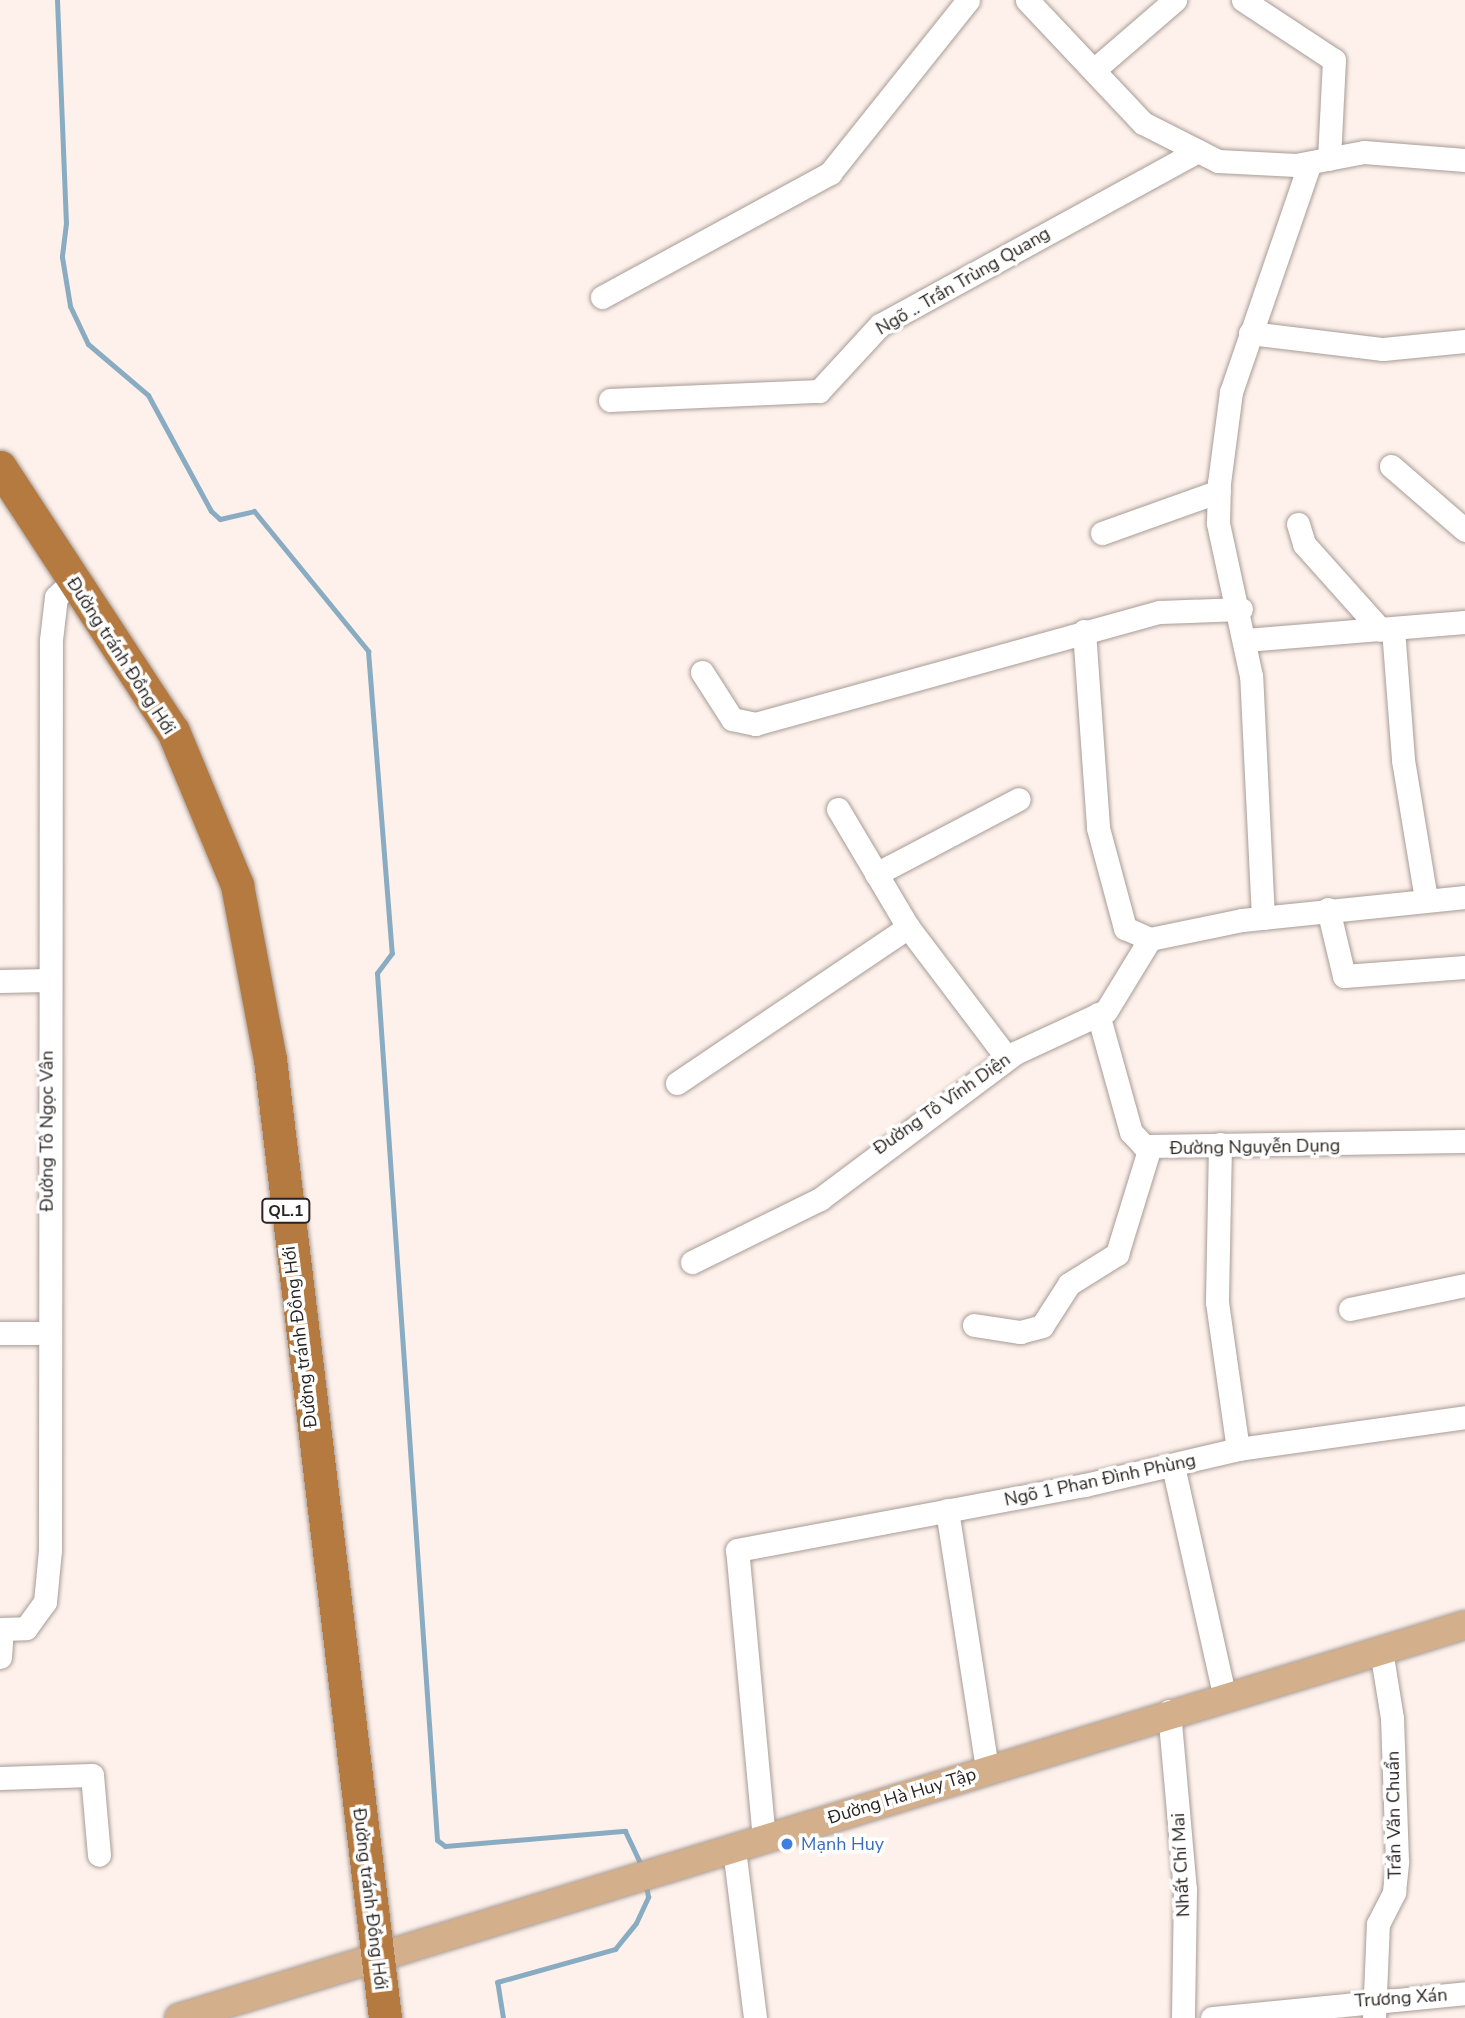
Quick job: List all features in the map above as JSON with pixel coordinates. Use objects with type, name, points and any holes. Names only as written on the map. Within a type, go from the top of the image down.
[{"type":"highway","name":"Đường tránh Đồng Hới","points":[[0,467],[72,582],[173,731],[237,885],[270,1059],[385,2018]]},
{"type":"main road","name":"Đường Hà Huy Tập","points":[[179,2018],[238,2009],[376,1955],[664,1873],[1169,1712],[1465,1625]]},
{"type":"street","points":[[602,297],[830,173],[968,0]]},
{"type":"street","points":[[1027,0],[1095,69],[1143,123],[1218,161],[1320,161],[1364,152],[1465,160]]},
{"type":"street","points":[[1095,69],[1175,0]]},
{"type":"street","points":[[1243,0],[1334,60],[1320,161],[1250,333],[1223,430],[1218,523],[1241,609],[1245,640],[1263,918]]},
{"type":"street","name":"Ngõ .. Trần Trùng Quang","points":[[610,400],[820,391],[880,324],[1198,151]]},
{"type":"street","points":[[1250,333],[1383,349],[1465,341]]},
{"type":"street","points":[[1391,466],[1465,530]]},
{"type":"street","points":[[1102,533],[1219,491]]},
{"type":"street","points":[[1298,524],[1304,544],[1387,629],[1403,760],[1426,899]]},
{"type":"street","name":"Đường Tô Ngọc Vân","points":[[0,1657],[1,1629],[26,1628],[45,1602],[51,640],[56,597],[72,582]]},
{"type":"street","points":[[702,672],[732,719],[755,724],[1084,631],[1194,606],[1241,609]]},
{"type":"street","points":[[1245,640],[1465,622]]},
{"type":"street","points":[[1084,631],[1098,828],[1125,928],[1150,939],[1328,909],[1465,897]]},
{"type":"street","points":[[876,874],[1019,799]]},
{"type":"street","points":[[838,809],[908,927],[1007,1058]]},
{"type":"street","points":[[1328,909],[1343,976],[1465,967]]},
{"type":"street","points":[[677,1083],[908,927]]},
{"type":"street","name":"Đường Tô Vĩnh Diện","points":[[692,1262],[820,1199],[1007,1058],[1098,1014],[1150,939]]},
{"type":"street","points":[[0,981],[49,980]]},
{"type":"street","name":"Đường Nguyễn Dụng","points":[[1098,1014],[1131,1132],[1150,1147],[1465,1141]]},
{"type":"street","points":[[1220,1144],[1217,1302],[1238,1449]]},
{"type":"street","points":[[974,1325],[1020,1332],[1042,1326],[1069,1284],[1117,1254],[1150,1147]]},
{"type":"street","points":[[1350,1309],[1465,1285]]},
{"type":"street","points":[[0,1333],[48,1333]]},
{"type":"street","name":"Ngõ 1 Phan Đình Phùng","points":[[764,1839],[737,1550],[1173,1466],[1238,1449],[1465,1417]]},
{"type":"street","points":[[1173,1466],[1224,1695]]},
{"type":"street","points":[[947,1510],[987,1769]]},
{"type":"street","name":"Trần Văn Chuẩn","points":[[1375,2008],[1378,1924],[1394,1892],[1397,1861],[1392,1718],[1381,1650]]},
{"type":"street","name":"Nhất Chí Mai","points":[[1169,1712],[1185,1889],[1183,2018]]},
{"type":"street","points":[[0,1778],[92,1775],[99,1855]]},
{"type":"street","points":[[734,1849],[755,2018]]},
{"type":"street","name":"Trương Xán","points":[[1212,2018],[1375,2008],[1465,1993]]},
{"type":"waterway","points":[[57,0],[66,223],[62,257],[70,306],[88,344],[148,395],[211,511],[220,519],[254,511],[368,651],[392,953],[377,973],[437,1840],[445,1846],[625,1831],[643,1869]]},
{"type":"waterway","points":[[503,2018],[497,1982],[615,1949],[636,1923],[648,1897],[646,1885]]},
{"type":"place","name":"Mạnh Huy","points":[[787,1844]]}]
